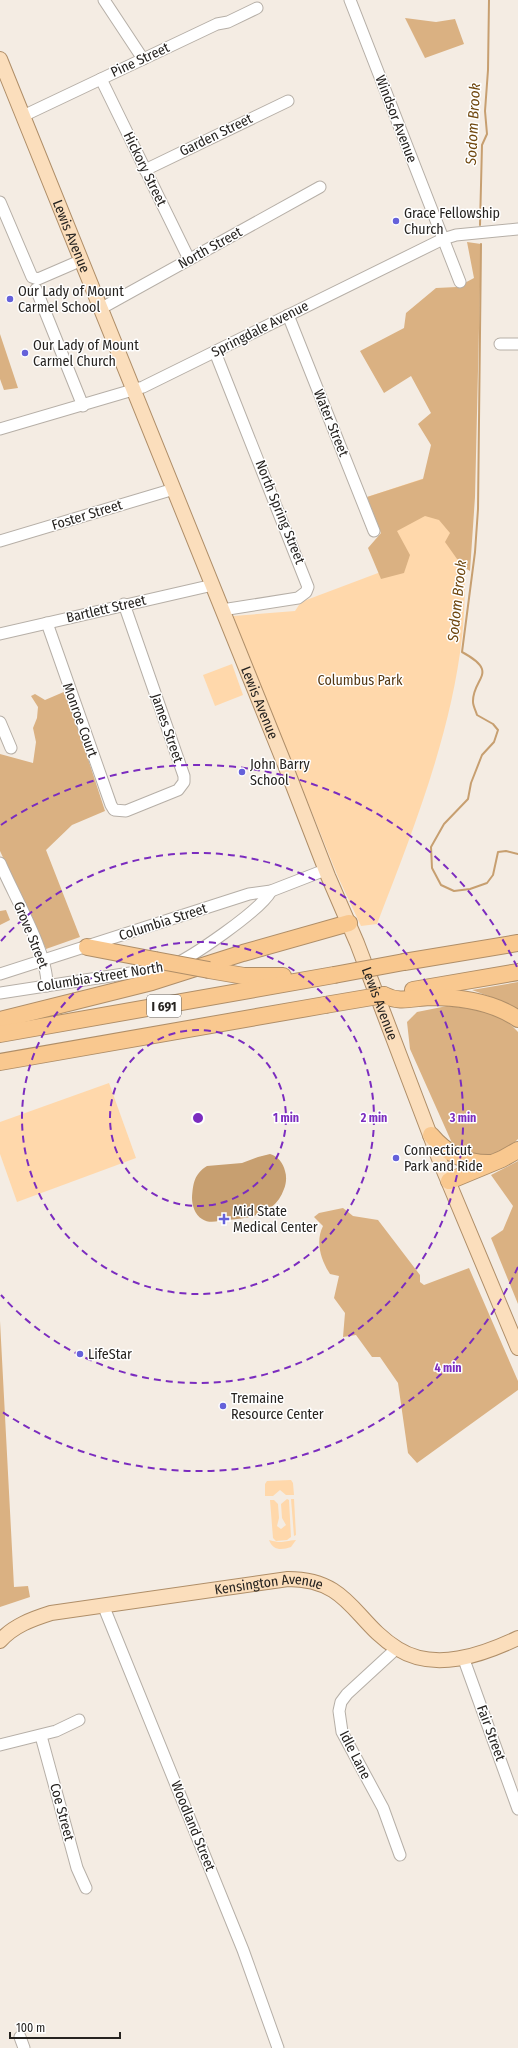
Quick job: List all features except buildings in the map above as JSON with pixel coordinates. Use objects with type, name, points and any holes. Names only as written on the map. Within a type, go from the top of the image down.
[{"type":"highway","points":[[0,1020],[152,982],[234,956],[349,923]]},
{"type":"highway","name":"I 691","points":[[0,1034],[330,974],[518,943]]},
{"type":"highway","points":[[87,947],[209,970],[262,977],[317,972],[330,974]]},
{"type":"highway","points":[[416,994],[518,972]]},
{"type":"highway","points":[[416,994],[475,1001],[499,1008],[518,1019]]},
{"type":"highway","name":"I 691","points":[[0,1062],[384,995],[396,1000],[416,994]]},
{"type":"highway","points":[[431,1135],[443,1148],[454,1156],[476,1162],[494,1163]]},
{"type":"highway","points":[[449,1181],[494,1163],[518,1150]]},
{"type":"main road","name":"Lewis Avenue","points":[[0,59],[213,585],[326,870],[349,923],[449,1181],[518,1348]]},
{"type":"main road","name":"Kensington Avenue","points":[[0,1641],[13,1630],[38,1617],[103,1605],[271,1581],[301,1579],[314,1582],[337,1592],[397,1648],[420,1658],[432,1660],[463,1657],[518,1638]]},
{"type":"street","points":[[104,0],[143,59]]},
{"type":"street","name":"Windsor Avenue","points":[[350,0],[460,282]]},
{"type":"street","name":"Pine Street","points":[[23,116],[217,24],[228,22],[257,8]]},
{"type":"street","name":"Hickory Street","points":[[101,79],[189,259]]},
{"type":"street","name":"Garden Street","points":[[145,170],[288,101]]},
{"type":"street","name":"North Street","points":[[100,309],[320,187]]},
{"type":"street","points":[[0,202],[32,277],[38,279],[82,260]]},
{"type":"street","name":"Springdale Avenue","points":[[0,429],[134,390],[216,352],[443,239],[456,235],[518,229]]},
{"type":"street","points":[[36,289],[83,406]]},
{"type":"street","name":"Water Street","points":[[288,315],[374,531]]},
{"type":"street","points":[[500,344],[518,344]]},
{"type":"street","name":"North Spring Street","points":[[216,352],[308,587],[306,592],[298,598],[222,610]]},
{"type":"street","name":"Foster Street","points":[[0,541],[174,489]]},
{"type":"street","name":"Bartlett Street","points":[[0,634],[124,604],[213,585]]},
{"type":"street","name":"James Street","points":[[119,812],[126,811],[178,790],[184,782],[184,776],[124,604]]},
{"type":"street","name":"Monroe Court","points":[[47,623],[110,806],[119,812]]},
{"type":"street","points":[[0,722],[11,748]]},
{"type":"street","name":"Grove Street","points":[[0,864],[44,961],[47,986]]},
{"type":"street","name":"Columbia Street","points":[[0,974],[249,894],[271,891],[326,870]]},
{"type":"street","name":"Columbia Street North","points":[[0,993],[154,970],[176,964],[200,950],[261,904],[271,891]]},
{"type":"street","name":"Woodland Street","points":[[103,1605],[243,1950],[278,2048]]},
{"type":"street","name":"Idle Lane","points":[[397,1648],[347,1694],[341,1702],[339,1721],[346,1742],[383,1808],[400,1855]]},
{"type":"street","name":"Fair Street","points":[[463,1657],[518,1809]]},
{"type":"street","points":[[0,1745],[41,1736],[67,1727],[79,1720]]},
{"type":"street","name":"Coe Street","points":[[41,1736],[77,1868],[86,1888]]},
{"type":"green space","name":"Columbus Park","points":[[467,464],[464,528],[464,612],[457,674],[449,711],[440,747],[404,855],[377,924],[361,926],[338,877],[233,616],[295,611],[301,602],[394,567],[367,497]]},
{"type":"green space","points":[[232,664],[243,695],[215,706],[203,675]]},
{"type":"green space","points":[[109,1083],[136,1158],[17,1202],[0,1154],[0,1122]]},
{"type":"green space","points":[[291,1480],[293,1483],[294,1495],[286,1495],[280,1490],[273,1496],[265,1496],[265,1484],[267,1481]]},
{"type":"green space","points":[[287,1499],[289,1500],[291,1537],[287,1540],[276,1541],[273,1538],[270,1500],[274,1500],[278,1504],[279,1518],[277,1526],[281,1529],[286,1525],[282,1518],[281,1504]]},
{"type":"green space","points":[[291,1499],[294,1499],[296,1535],[294,1536]]},
{"type":"green space","points":[[269,1540],[280,1542],[296,1540],[291,1547],[278,1549],[271,1544]]},
{"type":"shaded area","points":[[405,18],[436,22],[455,19],[464,44],[425,58]]},
{"type":"shaded area","points":[[467,242],[481,244],[475,497],[470,571],[462,566],[445,542],[450,533],[439,520],[425,516],[397,531],[410,555],[404,573],[381,579],[368,548],[381,533],[367,497],[423,479],[431,445],[418,424],[431,413],[411,376],[384,393],[360,351],[404,328],[406,313],[436,288],[457,287],[474,278]]},
{"type":"shaded area","points":[[0,334],[18,388],[4,390],[0,379]]},
{"type":"shaded area","points":[[66,691],[105,811],[72,825],[46,850],[80,937],[46,949],[0,851],[0,754],[33,763],[36,742],[33,728],[37,718],[38,707],[31,696],[35,694],[45,700]]},
{"type":"shaded area","points":[[6,910],[10,920],[0,925],[0,911]]},
{"type":"shaded area","points":[[518,982],[518,1011],[502,1001],[472,990]]},
{"type":"shaded area","points":[[447,1006],[486,1012],[511,1025],[518,1032],[518,1139],[511,1145],[494,1153],[476,1155],[467,1153],[452,1143],[410,1049],[407,1022],[417,1012]]},
{"type":"shaded area","points":[[270,1154],[280,1160],[286,1176],[284,1189],[275,1205],[261,1214],[244,1218],[211,1222],[205,1221],[197,1215],[194,1210],[192,1193],[195,1180],[199,1172],[207,1166],[242,1163]]},
{"type":"shaded area","points":[[518,1161],[518,1304],[491,1238],[503,1230],[513,1206],[491,1175]]},
{"type":"shaded area","points":[[343,1208],[353,1216],[378,1220],[420,1275],[420,1282],[424,1285],[469,1268],[518,1381],[518,1390],[417,1463],[408,1453],[398,1383],[380,1357],[372,1357],[356,1335],[343,1337],[345,1313],[334,1298],[339,1276],[330,1274],[324,1263],[319,1245],[319,1238],[323,1226],[314,1217],[319,1213]]},
{"type":"shaded area","points":[[0,1321],[14,1587],[28,1586],[30,1597],[0,1607]]},
{"type":"waterway","name":"Sodom Brook","points":[[480,225],[482,145],[487,134],[485,111],[488,70],[489,0]]},
{"type":"waterway","name":"Sodom Brook","points":[[481,244],[478,509],[475,552],[462,652],[474,659],[480,665],[482,671],[482,676],[474,694],[473,704],[477,715],[493,724],[498,730],[494,742],[482,755],[471,783],[468,799],[444,824],[431,847],[432,868],[441,885],[454,891],[470,889],[487,883],[493,875],[498,852],[506,851],[518,854]]},
{"type":"place","name":"Grace Fellowship Church","points":[[396,221]]},
{"type":"place","name":"Our Lady of Mount Carmel School","points":[[10,299]]},
{"type":"place","name":"Our Lady of Mount Carmel Church","points":[[25,353]]},
{"type":"place","name":"John Barry School","points":[[242,772]]},
{"type":"place","name":"Connecticut Park and Ride","points":[[396,1158]]},
{"type":"place","name":"Mid State Medical Center","points":[[224,1219]]},
{"type":"place","name":"LifeStar","points":[[80,1354]]},
{"type":"place","name":"Tremaine Resource Center","points":[[223,1406]]}]
